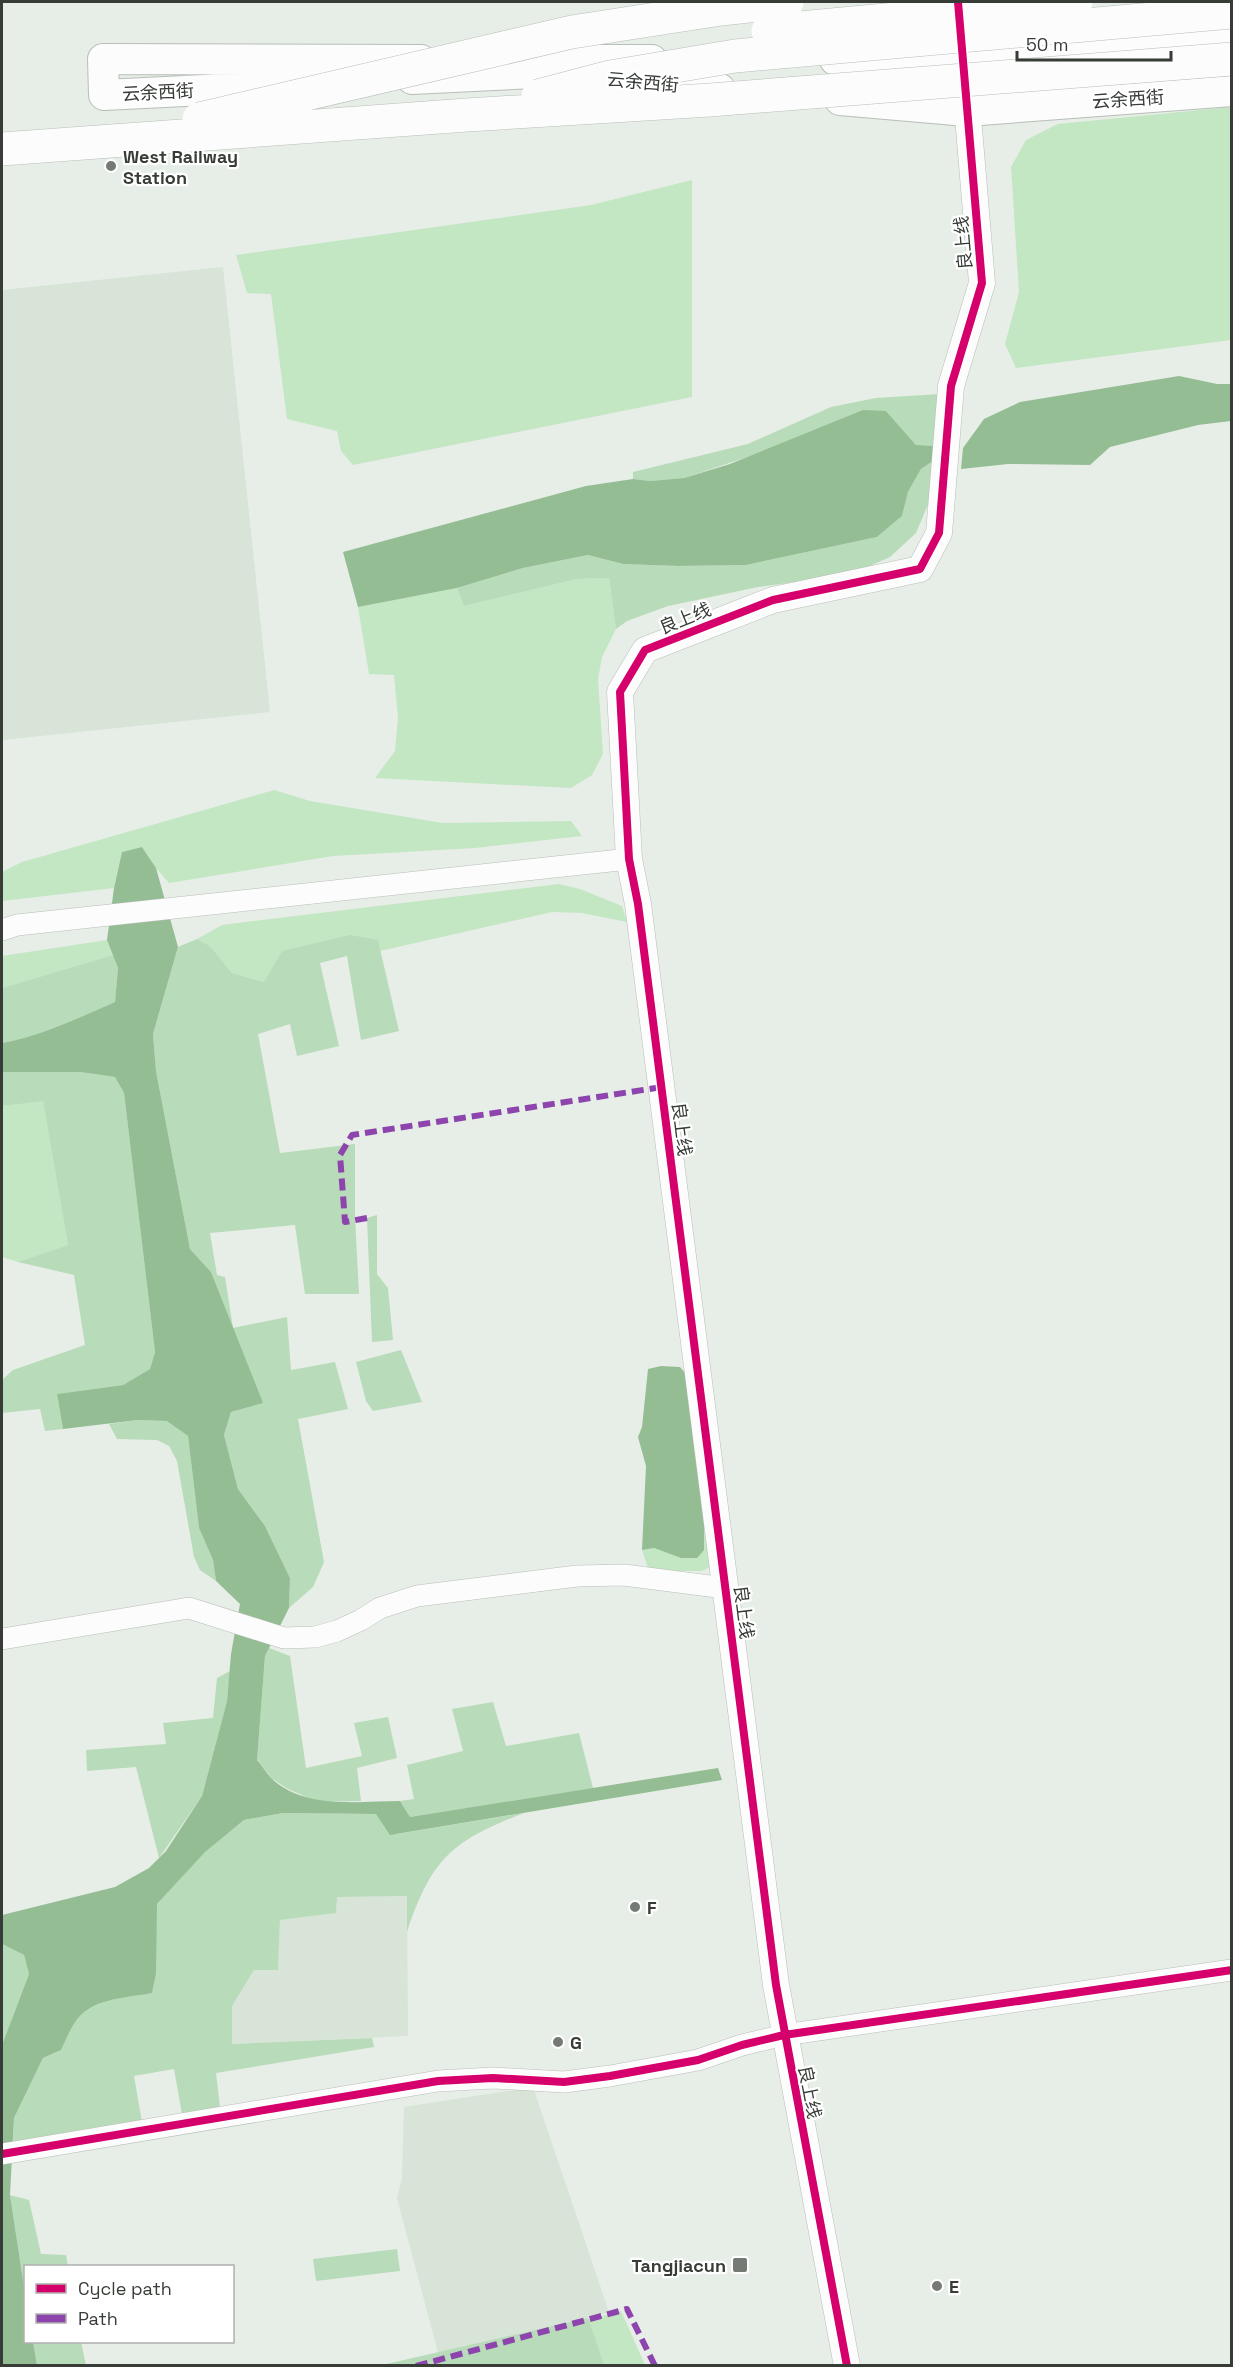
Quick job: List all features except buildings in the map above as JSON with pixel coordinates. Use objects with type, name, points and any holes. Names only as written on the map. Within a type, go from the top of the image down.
[{"type":"highway","points":[[119,139],[271,101],[572,32],[721,9],[787,2]]},
{"type":"highway","points":[[550,70],[748,33],[1077,2]]},
{"type":"highway","points":[[467,115],[610,77],[735,56],[1232,12]]},
{"type":"highway","points":[[2,149],[119,139],[710,100],[1232,59]]},
{"type":"main road","name":"云余西街","points":[[1232,36],[963,60],[103,59],[104,95],[550,70],[967,111],[1232,91]]},
{"type":"street","points":[[958,2],[967,111]]},
{"type":"street","name":"良上线","points":[[847,2366],[784,2035],[638,904],[629,859],[620,692],[645,650],[772,600],[920,569],[939,533],[951,386],[982,283],[967,111]]},
{"type":"street","points":[[2,930],[17,925],[629,859]]},
{"type":"street","points":[[2,1639],[189,1608],[284,1638],[315,1637],[337,1631],[380,1608],[417,1596],[577,1576],[624,1575],[725,1588]]},
{"type":"street","points":[[8,2153],[438,2081],[493,2078],[564,2082],[610,2076],[698,2060],[742,2045],[784,2035],[1232,1970]]},
{"type":"shaded area","points":[[1231,107],[1231,340],[1016,368],[1005,344],[1019,292],[1011,167],[1026,140],[1058,124]]},
{"type":"shaded area","points":[[692,180],[692,397],[353,465],[341,451],[337,431],[287,419],[271,294],[247,293],[236,255],[591,205]]},
{"type":"shaded area","points":[[223,267],[270,712],[2,740],[2,290]]},
{"type":"shaded area","points":[[1179,376],[1217,384],[1231,384],[1231,421],[1198,425],[1110,447],[1090,465],[1008,464],[961,469],[963,448],[984,419],[1020,402]]},
{"type":"shaded area","points":[[940,394],[938,446],[916,445],[886,411],[684,478],[650,481],[633,479],[633,472],[748,444],[831,407],[876,398]]},
{"type":"shaded area","points":[[863,410],[886,411],[916,445],[938,446],[939,457],[921,469],[908,492],[902,516],[877,537],[746,565],[623,564],[588,555],[523,568],[457,588],[358,607],[343,552],[586,486],[633,479],[650,481],[684,478],[730,464]]},
{"type":"shaded area","points":[[939,457],[932,495],[916,533],[890,557],[865,568],[825,578],[758,587],[668,606],[627,621],[616,629],[609,578],[577,579],[464,606],[457,588],[523,568],[588,555],[623,564],[746,565],[877,537],[902,516],[908,492],[921,469]]},
{"type":"shaded area","points":[[609,578],[616,629],[602,657],[598,679],[603,754],[592,775],[571,788],[375,778],[395,751],[398,718],[394,675],[369,674],[358,607],[457,588],[464,606],[577,579]]},
{"type":"shaded area","points":[[274,790],[310,801],[443,823],[571,821],[582,836],[475,848],[333,856],[169,883],[142,847],[122,852],[114,888],[2,901],[2,872],[22,862]]},
{"type":"shaded area","points":[[142,847],[156,868],[178,947],[153,1034],[156,1071],[190,1249],[211,1272],[263,1403],[231,1412],[224,1435],[238,1489],[265,1526],[290,1578],[289,1608],[265,1656],[257,1760],[271,1778],[300,1795],[332,1801],[400,1801],[410,1817],[718,1768],[722,1780],[390,1835],[376,1814],[283,1813],[244,1820],[205,1852],[157,1904],[156,1973],[152,1993],[98,2004],[81,2015],[72,2027],[61,2050],[43,2058],[14,2118],[10,2195],[24,2286],[24,2343],[33,2343],[37,2365],[2,2365],[2,2045],[29,1974],[24,1955],[2,1944],[2,1915],[115,1887],[149,1868],[166,1851],[202,1796],[227,1701],[231,1654],[240,1604],[216,1581],[213,1560],[199,1528],[188,1436],[167,1421],[138,1420],[63,1429],[57,1394],[123,1385],[150,1369],[155,1352],[124,1093],[115,1077],[80,1072],[2,1072],[2,1043],[45,1031],[115,1002],[118,968],[107,940],[114,888],[122,852]]},
{"type":"shaded area","points":[[559,884],[580,889],[622,906],[627,922],[582,913],[552,912],[380,951],[378,940],[282,951],[265,982],[232,973],[210,946],[197,939],[222,925]]},
{"type":"shaded area","points":[[350,935],[378,940],[399,1031],[361,1040],[347,956],[320,963],[339,1046],[297,1056],[290,1024],[258,1034],[280,1153],[355,1144],[355,1217],[359,1294],[305,1294],[295,1225],[210,1233],[217,1275],[225,1277],[233,1328],[287,1317],[291,1370],[335,1362],[348,1409],[298,1419],[324,1562],[313,1587],[289,1608],[290,1578],[265,1526],[238,1489],[224,1435],[231,1412],[262,1403],[211,1272],[190,1249],[156,1071],[153,1034],[178,947],[197,939],[210,946],[232,973],[264,982],[282,951]]},
{"type":"shaded area","points":[[107,940],[113,955],[2,988],[2,956]]},
{"type":"shaded area","points":[[113,955],[118,968],[115,1002],[45,1031],[2,1043],[2,988]]},
{"type":"shaded area","points":[[2,1072],[80,1072],[115,1077],[124,1093],[155,1352],[150,1369],[123,1385],[57,1394],[63,1429],[45,1431],[40,1409],[2,1413],[2,1380],[13,1370],[85,1345],[74,1275],[18,1262],[68,1245],[43,1101],[2,1106]]},
{"type":"shaded area","points":[[43,1100],[68,1245],[18,1262],[2,1257],[2,1106]]},
{"type":"shaded area","points":[[377,1215],[377,1274],[388,1288],[393,1340],[372,1342],[367,1218]]},
{"type":"shaded area","points":[[401,1350],[422,1402],[373,1411],[366,1401],[356,1362]]},
{"type":"shaded area","points":[[661,1366],[680,1367],[688,1376],[704,1506],[704,1550],[697,1558],[681,1558],[654,1548],[642,1550],[646,1466],[638,1437],[642,1427],[648,1369]]},
{"type":"shaded area","points":[[138,1420],[168,1421],[188,1436],[199,1528],[213,1560],[216,1581],[200,1570],[194,1557],[177,1461],[169,1446],[157,1440],[117,1439],[109,1424]]},
{"type":"shaded area","points":[[704,1506],[713,1566],[702,1571],[649,1571],[642,1550],[654,1548],[681,1558],[704,1550]]},
{"type":"shaded area","points":[[269,1648],[290,1656],[306,1768],[362,1756],[354,1723],[388,1717],[397,1758],[357,1768],[361,1801],[318,1802],[288,1789],[271,1778],[257,1759],[265,1656]]},
{"type":"shaded area","points":[[230,1671],[227,1701],[202,1796],[159,1858],[136,1767],[87,1771],[86,1750],[166,1744],[163,1723],[213,1718],[217,1678]]},
{"type":"shaded area","points":[[493,1702],[506,1746],[579,1733],[593,1788],[410,1817],[400,1801],[414,1799],[407,1765],[463,1751],[452,1709]]},
{"type":"shaded area","points":[[283,1813],[376,1814],[397,1834],[524,1813],[479,1833],[448,1855],[426,1886],[407,1932],[407,1896],[337,1897],[336,1913],[280,1920],[278,1970],[254,1970],[232,2006],[232,2044],[372,2038],[374,2047],[216,2073],[220,2107],[182,2114],[174,2069],[134,2076],[142,2122],[13,2142],[14,2118],[43,2058],[61,2050],[72,2027],[81,2016],[98,2004],[152,1993],[157,1904],[204,1852],[244,1820]]},
{"type":"shaded area","points":[[407,1896],[408,2036],[232,2044],[232,2006],[254,1970],[278,1969],[280,1920],[336,1913],[337,1897]]},
{"type":"shaded area","points":[[2,1944],[24,1955],[29,1974],[2,2045]]},
{"type":"shaded area","points":[[533,2087],[609,2312],[440,2360],[397,2198],[402,2178],[404,2107]]},
{"type":"shaded area","points":[[10,2195],[29,2200],[41,2254],[66,2255],[68,2265],[24,2265],[24,2286]]},
{"type":"shaded area","points":[[397,2249],[400,2271],[316,2281],[313,2259]]},
{"type":"shaded area","points":[[621,2311],[645,2365],[602,2365],[586,2320]]},
{"type":"shaded area","points":[[588,2318],[604,2365],[382,2365]]},
{"type":"shaded area","points":[[33,2343],[81,2343],[86,2365],[37,2365]]},
{"type":"marked path","points":[[367,1218],[345,1222],[340,1155],[352,1135],[662,1087]]},
{"type":"marked path","points":[[416,2366],[627,2309],[655,2366]]},
{"type":"cycle path","points":[[847,2366],[776,1985],[638,904],[629,859],[620,692],[645,650],[773,600],[920,569],[939,533],[951,386],[982,283],[958,2]]},
{"type":"cycle path","points":[[2,2154],[438,2081],[493,2078],[564,2082],[610,2076],[698,2060],[742,2045],[784,2035],[1232,1970]]},
{"type":"place","name":"West Railway Station","points":[[111,166]]},
{"type":"place","name":"F","points":[[635,1907]]},
{"type":"place","name":"G","points":[[558,2042]]},
{"type":"place","name":"Tangjiacun","points":[[740,2265]]},
{"type":"place","name":"E","points":[[937,2286]]}]
